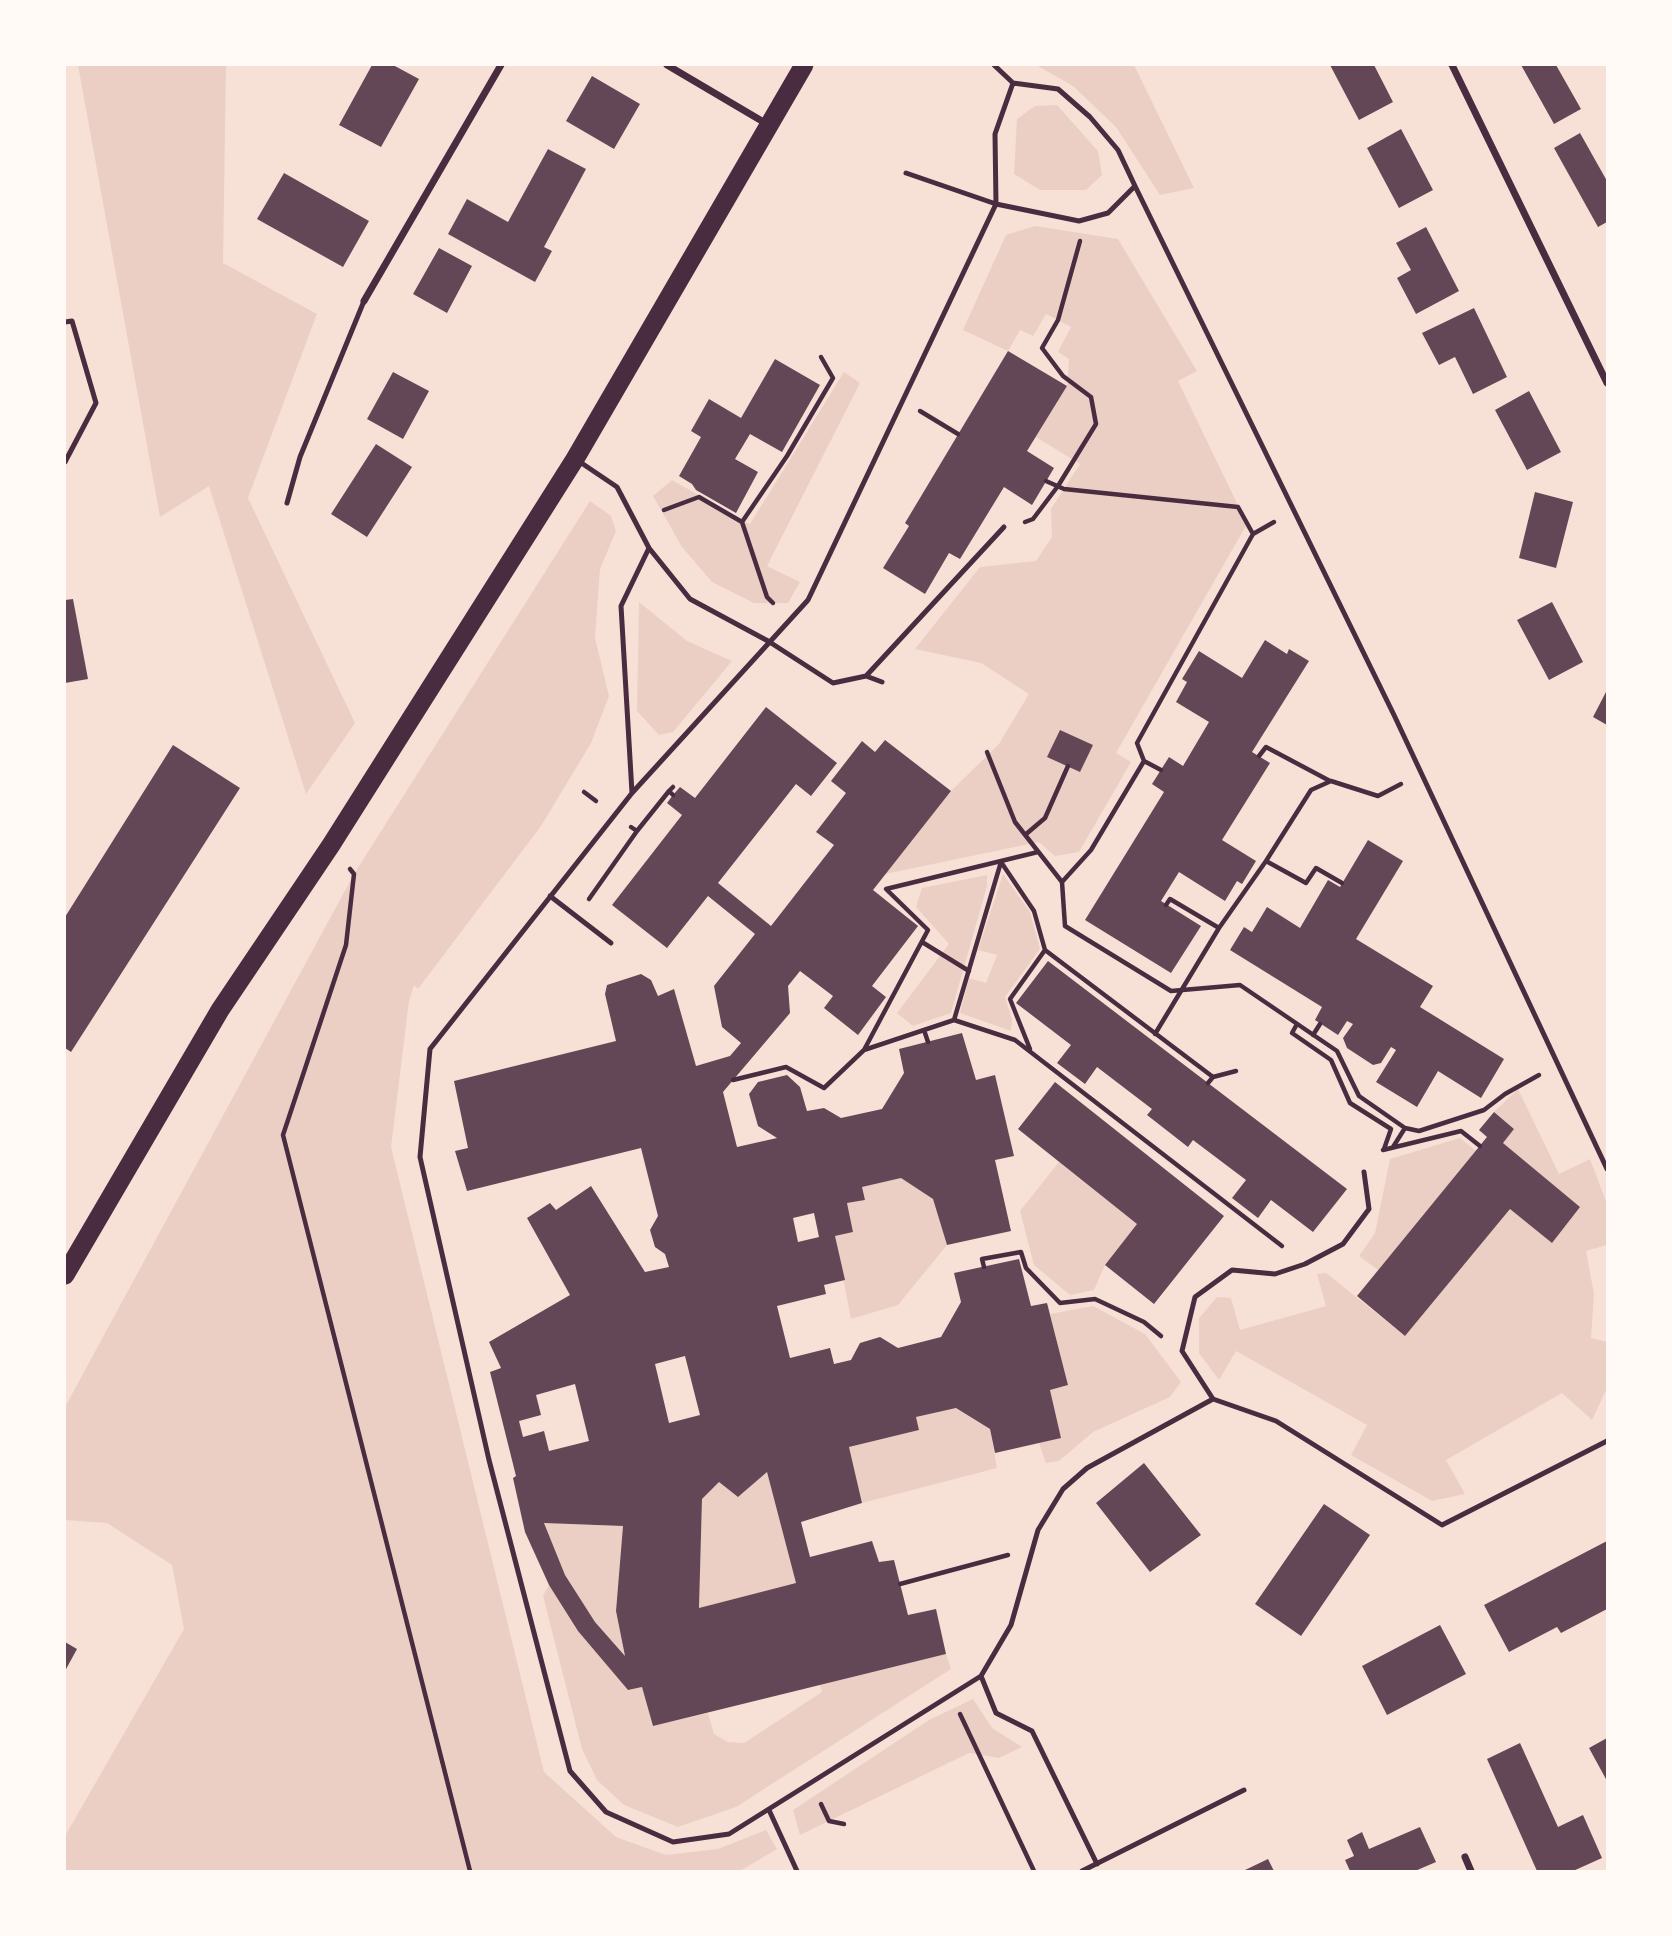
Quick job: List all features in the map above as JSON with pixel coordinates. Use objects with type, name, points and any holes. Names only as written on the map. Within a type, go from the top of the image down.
[{"type":"highway","points":[[65,1275],[220,1010],[331,845],[575,459],[804,65]]},
{"type":"street","points":[[364,301],[501,65]]},
{"type":"street","points":[[667,65],[768,124]]},
{"type":"street","points":[[1452,65],[1607,383]]},
{"type":"street","points":[[1465,1857],[1471,1871]]},
{"type":"lane","points":[[994,65],[1013,83],[1058,89],[1090,117],[1118,150],[1421,773],[1607,1169]]},
{"type":"lane","points":[[1013,83],[995,134],[996,204],[808,600],[791,622],[768,641],[632,793],[430,1049],[420,1157],[486,1447],[570,1772],[606,1812],[673,1842],[729,1834],[981,1676],[1011,1625],[1038,1530],[1063,1489],[1087,1468],[1213,1399]]},
{"type":"lane","points":[[906,173],[996,204],[1079,220],[1108,213],[1135,186]]},
{"type":"lane","points":[[287,503],[304,446],[364,301]]},
{"type":"lane","points":[[65,322],[72,321],[96,402],[65,462]]},
{"type":"lane","points":[[575,459],[617,487],[649,548],[690,599],[768,641],[833,684],[866,676],[1004,527]]},
{"type":"lane","points":[[632,793],[621,606],[649,548]]},
{"type":"lane","points":[[866,676],[882,682]]},
{"type":"lane","points":[[550,896],[611,943]]},
{"type":"lane","points":[[1364,1172],[1369,1209],[1343,1244],[1305,1264],[1275,1274],[1233,1270],[1195,1297],[1182,1351],[1213,1399],[1276,1421],[1442,1525],[1607,1441]]},
{"type":"lane","points":[[981,1676],[996,1713],[1032,1731],[1097,1864]]},
{"type":"lane","points":[[1082,1871],[1244,1790]]},
{"type":"lane","points":[[769,1810],[797,1871]]},
{"type":"path","points":[[1004,527],[1033,519],[1058,486],[1096,424],[1091,397],[1063,376],[1042,348],[1058,320],[1083,233],[1079,220]]},
{"type":"path","points":[[742,522],[787,456],[833,378],[821,358]]},
{"type":"path","points":[[904,402],[958,434]]},
{"type":"path","points":[[1046,481],[1064,489],[1238,507],[1253,534]]},
{"type":"path","points":[[664,510],[699,497],[742,522],[767,597],[791,622]]},
{"type":"path","points":[[1161,770],[1144,761],[1137,743],[1253,534],[1294,512]]},
{"type":"path","points":[[1258,756],[1266,747],[1331,781],[1378,796],[1421,773]]},
{"type":"path","points":[[987,752],[1015,822],[1062,882],[1065,926],[1171,991],[1240,985],[1337,1051],[1359,1096],[1405,1128],[1419,1131],[1484,1110],[1505,1094],[1558,1065]]},
{"type":"path","points":[[1062,882],[1091,850],[1144,761]]},
{"type":"path","points":[[1025,835],[1045,818],[1068,766]]},
{"type":"path","points":[[1155,1034],[1219,928],[1311,790],[1331,781]]},
{"type":"path","points":[[577,916],[637,831]]},
{"type":"path","points":[[331,845],[354,873],[346,946],[283,1135],[470,1871]]},
{"type":"path","points":[[733,1080],[786,1067],[824,1088],[864,1050],[928,930],[886,889],[1038,852]]},
{"type":"path","points":[[1266,861],[1306,883],[1316,868],[1342,883]]},
{"type":"path","points":[[1001,862],[1034,911],[1045,950],[1213,1077]]},
{"type":"path","points":[[954,1020],[1001,862]]},
{"type":"path","points":[[1167,905],[1170,899],[1219,928]]},
{"type":"path","points":[[922,942],[969,971]]},
{"type":"path","points":[[1031,1052],[1010,999],[1045,950]]},
{"type":"path","points":[[864,1050],[954,1020],[1015,1040],[1305,1264]]},
{"type":"path","points":[[1297,1024],[1292,1033],[1331,1060],[1350,1103],[1391,1129],[1384,1149]]},
{"type":"path","points":[[1313,1035],[1320,1024]]},
{"type":"path","points":[[924,1030],[928,1042]]},
{"type":"path","points":[[1208,1083],[1213,1077],[1236,1071]]},
{"type":"path","points":[[1405,1128],[1393,1147],[1461,1132],[1480,1146]]},
{"type":"path","points":[[984,1266],[982,1259],[1021,1252],[1026,1268],[1060,1303],[1095,1299],[1143,1322],[1182,1351]]},
{"type":"path","points":[[900,1584],[1016,1553]]},
{"type":"path","points":[[951,1695],[1034,1871]]},
{"type":"shaded area","points":[[78,65],[226,65],[223,263],[317,314],[248,498],[355,723],[306,794],[209,486],[160,517]]},
{"type":"shaded area","points":[[1036,65],[1134,65],[1194,188],[1160,195],[1116,127],[1073,86]]},
{"type":"shaded area","points":[[1057,105],[1098,151],[1102,175],[1086,190],[1040,190],[1014,174],[1017,119],[1035,106]]},
{"type":"shaded area","points":[[1035,226],[1118,239],[1197,371],[1178,381],[1247,524],[1116,753],[1131,762],[1079,852],[1055,856],[1039,842],[885,874],[951,791],[999,744],[1029,694],[981,663],[915,649],[980,567],[1036,561],[1052,537],[1051,509],[1080,464],[1036,437],[1067,386],[1069,359],[1058,352],[1071,327],[1046,314],[1033,336],[1020,330],[1008,351],[963,330],[1006,235]]},
{"type":"shaded area","points":[[844,372],[860,383],[767,566],[800,582],[788,603],[754,603],[712,582],[682,547],[653,496],[672,480],[750,524]]},
{"type":"shaded area","points":[[590,501],[611,516],[616,531],[600,569],[595,638],[609,696],[591,743],[541,826],[418,989],[414,985],[409,1001],[391,1147],[544,1772],[616,1837],[666,1855],[718,1849],[766,1830],[777,1849],[740,1871],[65,1871],[65,1836],[184,1629],[172,1565],[107,1523],[65,1520],[65,1407],[354,874]]},
{"type":"shaded area","points":[[639,602],[687,641],[732,661],[673,732],[659,735],[637,711]]},
{"type":"shaded area","points":[[1003,874],[1030,912],[1040,949],[1005,997],[1012,1019],[1011,1031],[960,1013],[969,978],[986,983],[997,955],[978,950]]},
{"type":"shaded area","points":[[987,875],[987,886],[951,1013],[913,1026],[897,1013],[949,944],[916,907],[922,888]]},
{"type":"shaded area","points":[[1518,1089],[1559,1174],[1590,1159],[1607,1204],[1607,1245],[1586,1251],[1594,1294],[1591,1338],[1607,1342],[1607,1388],[1592,1420],[1562,1393],[1446,1460],[1465,1494],[1432,1501],[1351,1455],[1367,1425],[1236,1351],[1219,1380],[1199,1353],[1199,1318],[1217,1297],[1231,1298],[1240,1330],[1326,1306],[1317,1274],[1326,1273],[1405,1336],[1510,1209],[1552,1242],[1580,1207],[1503,1143],[1514,1129],[1494,1112]]},
{"type":"shaded area","points":[[1460,1138],[1476,1151],[1378,1270],[1359,1256],[1375,1233],[1390,1159]]},
{"type":"shaded area","points":[[1059,1162],[1137,1224],[1105,1265],[1094,1290],[1070,1295],[1034,1265],[1020,1211]]},
{"type":"shaded area","points":[[901,1178],[933,1199],[947,1245],[898,1305],[851,1319],[835,1236],[853,1232],[847,1203],[865,1200],[862,1187]]},
{"type":"shaded area","points":[[1093,1306],[1145,1334],[1181,1382],[1170,1397],[1093,1432],[1059,1461],[1046,1463],[1039,1443],[1060,1437],[1050,1390],[1068,1385],[1050,1314]]},
{"type":"shaded area","points":[[956,1408],[990,1429],[997,1468],[862,1503],[849,1447],[919,1430],[916,1417]]},
{"type":"shaded area","points":[[767,1472],[796,1583],[699,1608],[702,1499],[719,1482],[738,1497]]},
{"type":"shaded area","points":[[544,1523],[623,1526],[616,1611],[625,1656],[595,1622],[565,1575]]},
{"type":"shaded area","points":[[549,1585],[628,1690],[642,1687],[653,1726],[708,1713],[714,1734],[728,1742],[744,1743],[822,1692],[820,1685],[946,1654],[951,1669],[736,1807],[678,1827],[624,1805],[597,1780],[582,1749],[543,1596]]},
{"type":"shaded area","points":[[973,1699],[992,1728],[1022,1747],[999,1758],[969,1753],[800,1835],[793,1810],[929,1720]]},
{"type":"building","points":[[372,65],[393,65],[419,79],[381,147],[339,125]]},
{"type":"building","points":[[1330,65],[1374,65],[1393,102],[1359,120]]},
{"type":"building","points":[[1521,65],[1556,65],[1581,109],[1554,124]]},
{"type":"building","points":[[592,76],[640,104],[614,149],[566,121]]},
{"type":"building","points":[[1401,129],[1433,190],[1399,208],[1367,148]]},
{"type":"building","points":[[1580,133],[1607,181],[1607,222],[1598,227],[1554,148]]},
{"type":"building","points":[[548,149],[586,169],[544,247],[552,251],[535,282],[448,234],[467,199],[508,222]]},
{"type":"building","points":[[284,173],[369,221],[343,267],[257,219]]},
{"type":"building","points":[[1426,227],[1459,291],[1416,314],[1397,278],[1411,270],[1396,243]]},
{"type":"building","points":[[439,248],[472,266],[447,313],[413,294]]},
{"type":"building","points":[[1474,308],[1507,377],[1473,394],[1455,357],[1439,365],[1422,333]]},
{"type":"building","points":[[1008,351],[1067,386],[1027,451],[1054,468],[1032,505],[1004,487],[960,559],[949,553],[925,594],[883,568],[909,526],[905,523]]},
{"type":"building","points":[[775,359],[820,385],[782,452],[750,434],[735,459],[758,472],[736,513],[696,490],[679,476],[701,437],[691,431],[709,399],[741,418]]},
{"type":"building","points":[[393,372],[429,391],[403,439],[367,419]]},
{"type":"building","points":[[1529,391],[1561,452],[1527,470],[1495,410]]},
{"type":"building","points":[[376,444],[412,467],[367,537],[331,514]]},
{"type":"building","points":[[1535,492],[1573,502],[1556,568],[1519,558]]},
{"type":"building","points":[[73,599],[88,679],[65,683],[65,600]]},
{"type":"building","points":[[1552,602],[1583,662],[1549,680],[1517,620]]},
{"type":"building","points":[[1265,640],[1287,654],[1289,649],[1309,661],[1252,752],[1270,763],[1222,840],[1256,861],[1242,884],[1237,881],[1225,901],[1179,872],[1161,901],[1201,926],[1171,973],[1085,920],[1164,792],[1152,784],[1169,757],[1183,766],[1209,722],[1176,702],[1187,682],[1182,679],[1199,651],[1242,678]]},
{"type":"building","points":[[1607,690],[1607,725],[1593,717]]},
{"type":"building","points":[[766,707],[837,763],[811,796],[796,784],[718,883],[771,926],[834,845],[816,832],[846,793],[831,781],[862,741],[875,752],[885,740],[951,791],[873,890],[918,926],[872,986],[886,997],[858,1035],[824,1008],[833,996],[800,971],[788,986],[790,1013],[723,1092],[737,1147],[777,1138],[758,1126],[749,1094],[758,1082],[787,1075],[800,1087],[807,1111],[824,1108],[841,1118],[882,1109],[904,1073],[899,1049],[962,1033],[976,1080],[995,1075],[1014,1156],[995,1160],[1011,1231],[947,1245],[933,1199],[901,1178],[862,1187],[865,1200],[847,1203],[853,1232],[835,1236],[845,1280],[824,1285],[826,1294],[777,1306],[790,1358],[830,1348],[834,1364],[851,1360],[860,1343],[880,1337],[898,1348],[941,1337],[961,1302],[954,1273],[1019,1259],[1031,1306],[1047,1303],[1068,1385],[1050,1390],[1061,1438],[995,1453],[990,1429],[956,1408],[916,1417],[919,1430],[849,1447],[862,1503],[801,1522],[810,1557],[872,1541],[879,1562],[894,1560],[908,1615],[936,1609],[946,1654],[653,1726],[642,1687],[628,1690],[578,1631],[549,1585],[525,1532],[513,1478],[516,1476],[490,1372],[501,1368],[489,1342],[570,1295],[527,1218],[550,1203],[556,1210],[591,1186],[645,1272],[669,1267],[665,1254],[655,1247],[650,1230],[658,1216],[641,1148],[467,1191],[455,1151],[468,1148],[454,1081],[616,1041],[605,994],[607,985],[641,974],[651,980],[658,996],[674,989],[696,1066],[730,1056],[741,1043],[722,1027],[714,986],[755,934],[708,896],[667,948],[612,905],[682,815],[667,803],[673,795],[680,787],[695,798]],"holes":[[[814,1213],[819,1237],[798,1242],[793,1218]],[[685,1356],[700,1415],[669,1423],[655,1364]],[[575,1384],[589,1441],[549,1451],[544,1431],[523,1437],[519,1421],[541,1415],[536,1395]],[[767,1472],[796,1583],[699,1608],[702,1499],[719,1482],[738,1497]],[[544,1523],[623,1526],[616,1611],[625,1656],[595,1622],[565,1575]]]},
{"type":"building","points":[[1060,730],[1093,745],[1080,772],[1047,757]]},
{"type":"building","points":[[173,745],[240,788],[71,1052],[65,1048],[65,917]]},
{"type":"building","points":[[1368,840],[1403,861],[1356,939],[1433,986],[1420,1007],[1504,1059],[1481,1098],[1438,1071],[1417,1107],[1376,1082],[1396,1050],[1391,1047],[1381,1063],[1373,1065],[1347,1048],[1343,1038],[1353,1024],[1347,1021],[1338,1035],[1315,1020],[1322,1007],[1230,950],[1244,927],[1252,932],[1267,907],[1300,928],[1328,880],[1340,887]]},
{"type":"building","points":[[1048,961],[1347,1189],[1313,1232],[1271,1200],[1258,1218],[1232,1198],[1246,1180],[1193,1140],[1188,1147],[1147,1115],[1152,1109],[1097,1067],[1085,1084],[1057,1063],[1071,1045],[1016,1003]]},
{"type":"building","points":[[1055,1082],[1224,1216],[1154,1304],[1105,1265],[1137,1224],[1018,1129]]},
{"type":"building","points":[[1494,1112],[1514,1129],[1503,1143],[1580,1207],[1552,1243],[1510,1209],[1405,1336],[1357,1296],[1487,1137],[1479,1130]]},
{"type":"building","points":[[1144,1463],[1201,1535],[1150,1572],[1096,1503]]},
{"type":"building","points":[[1324,1504],[1370,1535],[1301,1636],[1255,1604]]},
{"type":"building","points":[[1607,1541],[1607,1609],[1561,1633],[1557,1627],[1509,1652],[1484,1605]]},
{"type":"building","points":[[1440,1625],[1466,1674],[1387,1715],[1362,1666]]},
{"type":"building","points":[[65,1642],[77,1649],[65,1671]]},
{"type":"building","points":[[1607,1738],[1607,1781],[1589,1748]]},
{"type":"building","points":[[1520,1743],[1558,1827],[1583,1815],[1602,1858],[1573,1871],[1537,1871],[1487,1759]]},
{"type":"building","points":[[1420,1827],[1436,1862],[1415,1871],[1350,1871],[1345,1860],[1354,1856],[1347,1840],[1362,1832],[1369,1849]]},
{"type":"building","points":[[1268,1859],[1274,1871],[1243,1871]]}]
